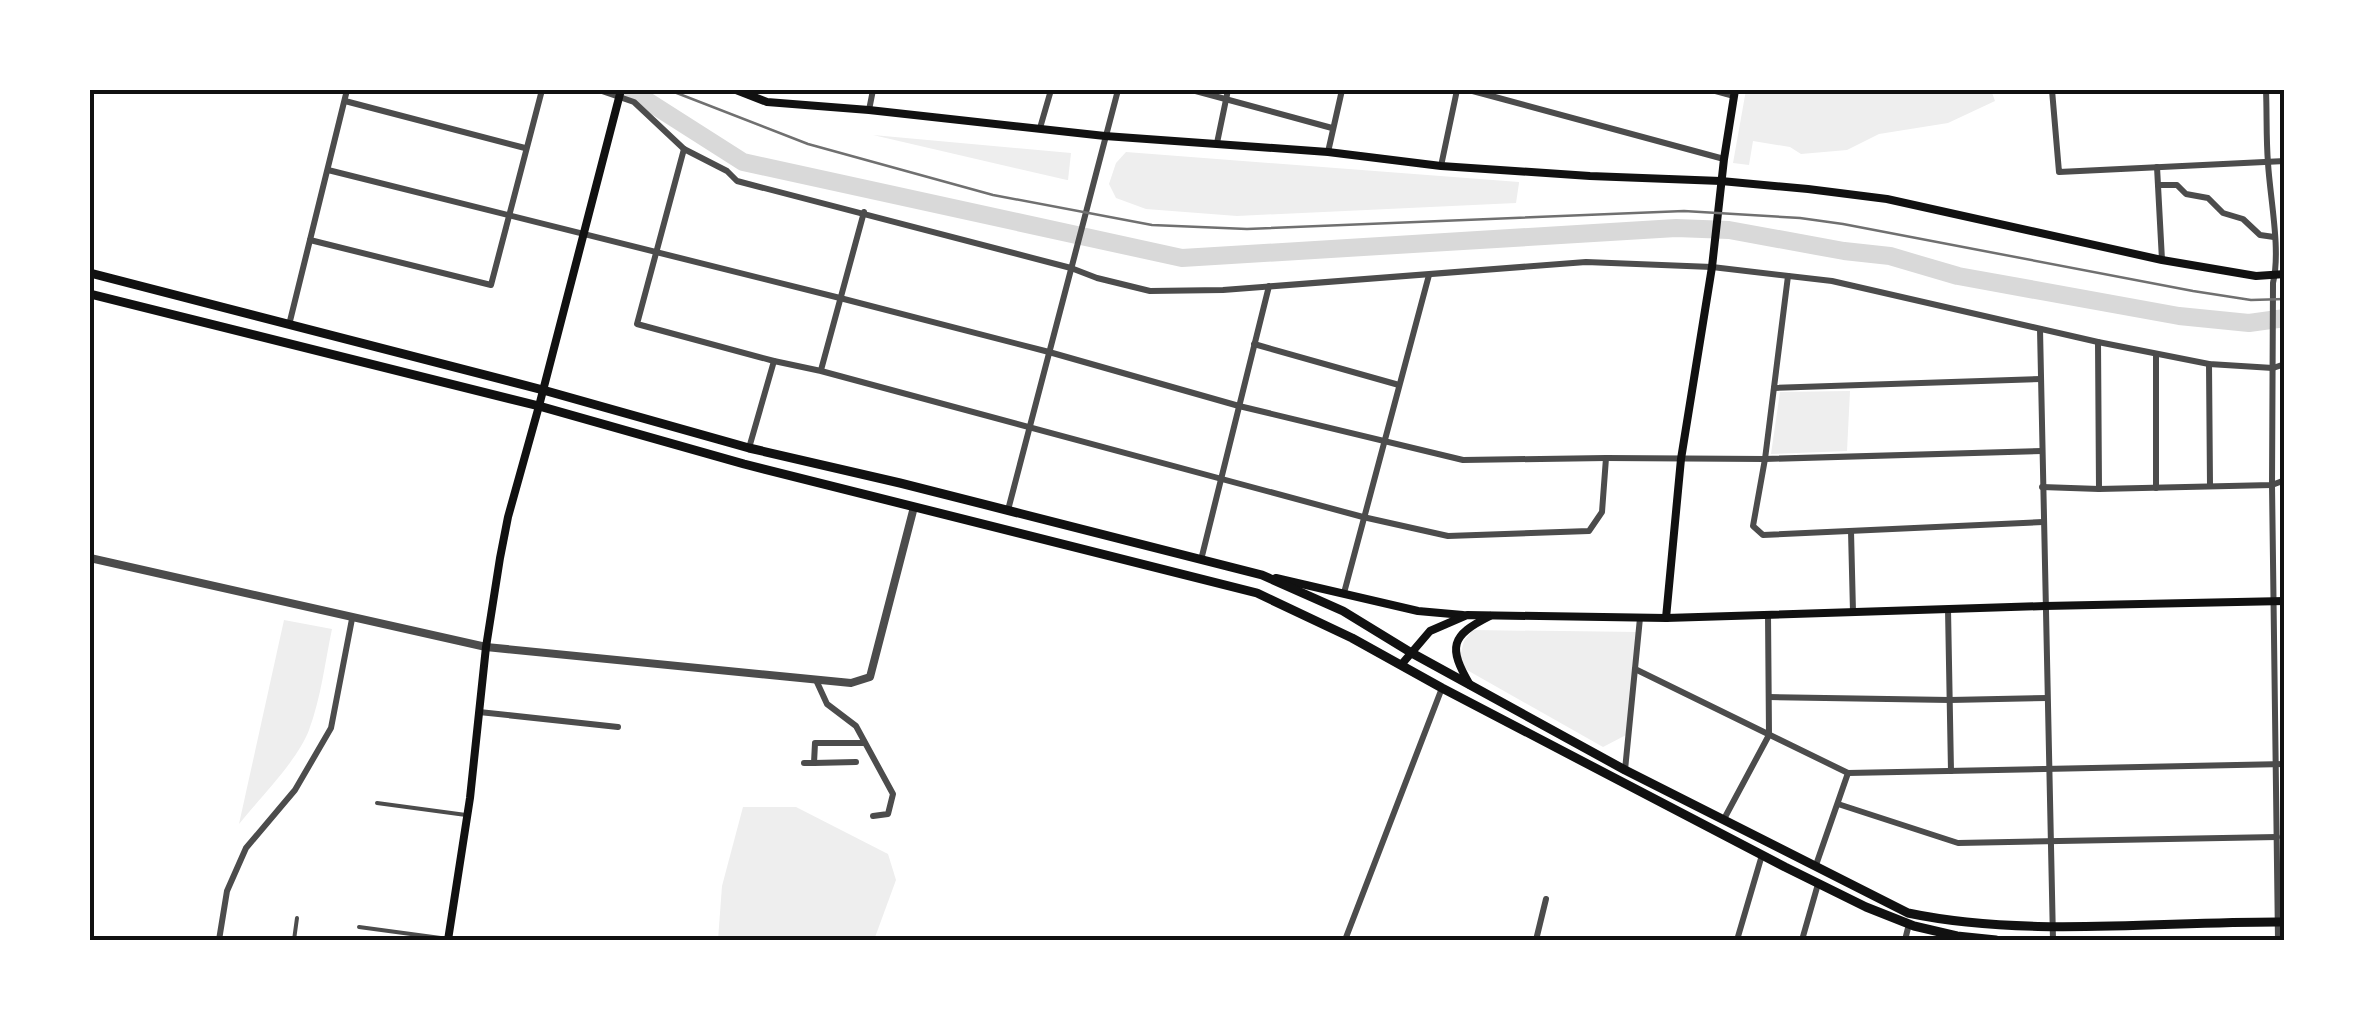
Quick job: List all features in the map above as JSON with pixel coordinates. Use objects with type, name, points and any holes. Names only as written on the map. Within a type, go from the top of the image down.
[{"type":"main road","points":[[736,90],[768,102],[1105,136],[1328,152],[1441,166],[1808,188],[1887,199],[2162,260],[2278,277]]},
{"type":"main road","points":[[1666,618],[1681,459],[1734,93]]},
{"type":"main road","points":[[448,940],[486,647],[508,516],[620,95]]},
{"type":"main road","points":[[90,273],[543,390],[749,448],[1418,612],[1666,618],[2285,601]]},
{"type":"main road","points":[[90,294],[1257,593],[1352,638],[1866,907],[1909,924],[1957,936],[1996,940]]},
{"type":"main road","points":[[1262,575],[1343,610],[1410,652],[1625,770],[1908,912],[1945,920],[2053,926],[2281,922]]},
{"type":"main road","points":[[1401,665],[1430,631],[1467,615]]},
{"type":"main road","points":[[1470,685],[1458,664],[1456,644],[1466,628],[1491,615]]},
{"type":"street","points":[[288,325],[347,90]]},
{"type":"street","points":[[310,240],[490,285],[542,90]]},
{"type":"street","points":[[598,90],[634,102],[684,149],[737,181],[864,212],[1150,292],[1223,290],[1586,262],[1712,263],[1832,281],[2156,356],[2273,368],[2285,364]]},
{"type":"street","points":[[869,110],[872,90]]},
{"type":"street","points":[[1040,128],[1050,90]]},
{"type":"street","points":[[1007,512],[1118,90]]},
{"type":"street","points":[[1192,90],[1332,128]]},
{"type":"street","points":[[1216,143],[1228,90]]},
{"type":"street","points":[[1328,152],[1342,90]]},
{"type":"street","points":[[1441,166],[1457,90]]},
{"type":"street","points":[[1469,90],[1724,159]]},
{"type":"street","points":[[1712,90],[1734,93]]},
{"type":"street","points":[[2052,90],[2060,172],[2285,161]]},
{"type":"street","points":[[2266,90],[2278,277],[2272,485],[2280,764],[2278,940]]},
{"type":"street","points":[[345,101],[526,148]]},
{"type":"street","points":[[684,149],[638,324],[1363,517],[1448,536],[1589,531],[1602,512],[1606,458]]},
{"type":"street","points":[[2157,166],[2162,260]]},
{"type":"street","points":[[328,170],[1462,460],[2042,451]]},
{"type":"street","points":[[2158,185],[2177,185],[2186,194],[2208,198],[2223,213],[2242,219],[2260,236],[2274,237]]},
{"type":"street","points":[[821,370],[864,212]]},
{"type":"street","points":[[1344,593],[1429,274]]},
{"type":"street","points":[[1788,276],[1753,526],[1763,535],[2043,522]]},
{"type":"street","points":[[1201,560],[1268,286]]},
{"type":"street","points":[[2040,329],[2053,940]]},
{"type":"street","points":[[2098,342],[2099,489]]},
{"type":"street","points":[[1254,344],[1400,385]]},
{"type":"street","points":[[2156,356],[2156,488]]},
{"type":"street","points":[[749,448],[774,360]]},
{"type":"street","points":[[2209,364],[2210,486]]},
{"type":"street","points":[[1774,388],[2041,379]]},
{"type":"street","points":[[2042,487],[2272,485],[2285,480]]},
{"type":"street","points":[[90,558],[486,647],[851,683],[870,677],[914,507]]},
{"type":"street","points":[[1851,531],[1853,612]]},
{"type":"street","points":[[2273,581],[2285,576]]},
{"type":"street","points":[[1948,609],[1951,771]]},
{"type":"street","points":[[1724,818],[1769,735],[1768,614]]},
{"type":"street","points":[[219,940],[227,891],[246,848],[304,776],[331,728],[352,618]]},
{"type":"street","points":[[1625,770],[1640,618]]},
{"type":"street","points":[[1634,669],[1848,773],[2280,764]]},
{"type":"street","points":[[816,680],[827,704],[856,726],[893,794],[888,814],[873,816]]},
{"type":"street","points":[[1344,940],[1442,688]]},
{"type":"street","points":[[2275,694],[2285,694]]},
{"type":"street","points":[[1769,697],[2047,698]]},
{"type":"street","points":[[479,712],[618,727]]},
{"type":"street","points":[[814,762],[815,742],[864,743]]},
{"type":"street","points":[[804,763],[856,762]]},
{"type":"street","points":[[1816,865],[1848,773]]},
{"type":"street","points":[[377,804],[467,815]]},
{"type":"street","points":[[1838,804],[1958,844],[2277,838]]},
{"type":"street","points":[[1738,940],[1762,855]]},
{"type":"street","points":[[1802,940],[1818,884]]},
{"type":"street","points":[[1536,940],[1546,899]]},
{"type":"street","points":[[294,940],[296,918]]},
{"type":"street","points":[[1905,940],[1909,924]]},
{"type":"street","points":[[359,927],[448,940]]},
{"type":"shaded area","points":[[1746,90],[1991,90],[1995,101],[1948,123],[1879,134],[1847,150],[1801,154],[1790,147],[1753,141],[1749,165],[1733,163]]},
{"type":"shaded area","points":[[873,135],[1071,153],[1068,180],[1067,180]]},
{"type":"shaded area","points":[[1126,152],[1519,183],[1516,203],[1237,216],[1146,209],[1116,198],[1109,184],[1116,163]]},
{"type":"shaded area","points":[[1850,391],[1847,451],[1771,454],[1780,392]]},
{"type":"shaded area","points":[[284,620],[332,629],[320,693],[304,742],[239,824]]},
{"type":"shaded area","points":[[1473,630],[1638,632],[1628,734],[1603,747],[1467,670],[1460,657],[1464,641]]},
{"type":"shaded area","points":[[743,807],[796,807],[888,854],[896,880],[874,940],[718,940],[722,886]]},
{"type":"waterway","points":[[630,90],[743,162],[1182,258],[1676,228],[1729,230],[1890,256],[1958,276],[2179,316],[2249,323],[2285,318]]},
{"type":"tram line","points":[[669,90],[808,144],[993,195],[1152,225],[1247,229],[1684,211],[1800,218],[2193,291],[2251,300],[2285,299]]}]
